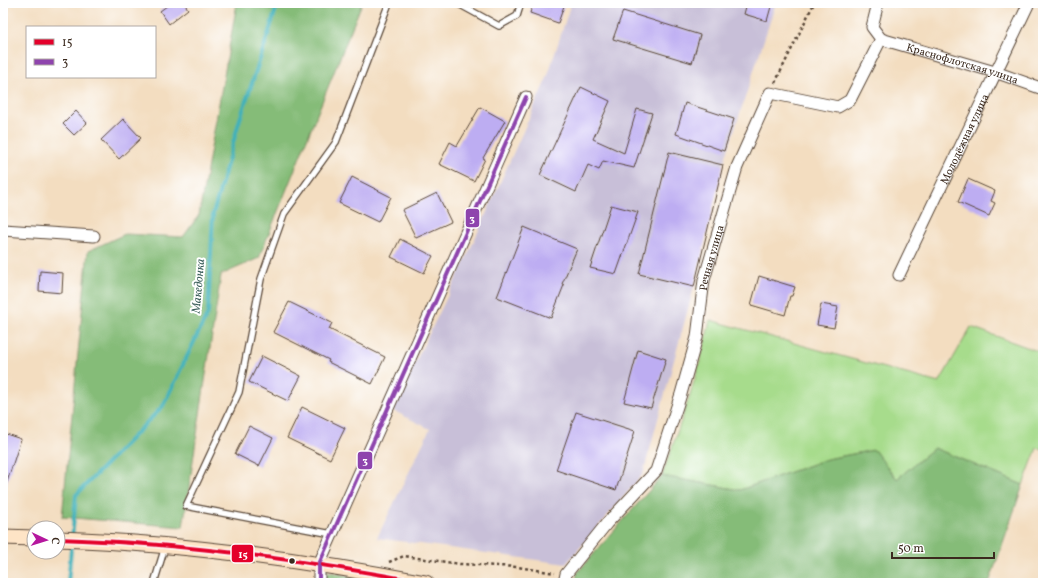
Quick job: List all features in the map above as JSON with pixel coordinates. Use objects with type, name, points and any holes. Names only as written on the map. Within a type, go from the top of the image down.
[{"type":"main road","points":[[3,537],[26,538]]},
{"type":"main road","points":[[66,539],[195,548],[318,564],[426,583]]},
{"type":"street","points":[[770,93],[838,107],[850,100],[881,39],[872,27],[878,3]]},
{"type":"street","name":"Молодёжная улица","points":[[899,275],[1029,3]]},
{"type":"street","name":"Краснофлотская улица","points":[[881,39],[995,72],[1043,89]]},
{"type":"street","name":"Речная улица","points":[[565,578],[607,523],[656,471],[681,394],[697,337],[704,280],[737,167],[770,93]]},
{"type":"street","points":[[319,583],[318,564],[526,98]]},
{"type":"street","points":[[3,230],[94,236]]},
{"type":"lane","points":[[332,534],[186,506],[239,392],[261,279],[284,214],[336,142],[389,3]]},
{"type":"lane","points":[[458,3],[499,26],[517,16],[521,3]]},
{"type":"lane","points":[[154,583],[165,546]]},
{"type":"path","points":[[770,93],[814,3]]},
{"type":"path","points":[[384,563],[404,556],[460,564],[518,568],[565,578]]},
{"type":"shaded area","points":[[571,3],[776,3],[723,165],[694,287],[643,474],[566,564],[377,538],[430,429],[392,410],[468,254],[547,78]]},
{"type":"green space","points":[[237,3],[362,3],[259,258],[221,275],[183,527],[62,517],[88,251],[125,234],[183,237],[199,215]]},
{"type":"green space","points":[[710,320],[939,383],[971,327],[1043,353],[1043,450],[1037,448],[1023,485],[934,448],[897,479],[874,450],[827,459],[740,490],[662,476],[695,379]]},
{"type":"green space","points":[[934,448],[1023,485],[989,583],[576,583],[577,573],[662,476],[740,490],[827,459],[874,450],[897,479]]},
{"type":"green space","points":[[325,571],[384,583],[326,583]]},
{"type":"building","points":[[171,3],[184,3],[188,9],[169,24],[160,11]]},
{"type":"building","points":[[533,3],[565,3],[558,23],[530,13]]},
{"type":"building","points":[[747,3],[772,3],[767,21],[744,14]]},
{"type":"building","points":[[623,11],[700,35],[692,63],[613,39]]},
{"type":"building","points":[[581,87],[610,101],[593,139],[624,153],[637,109],[652,113],[634,168],[603,161],[599,170],[588,165],[576,192],[540,175]]},
{"type":"building","points":[[685,103],[734,119],[724,151],[676,134]]},
{"type":"building","points":[[480,107],[505,121],[483,158],[485,159],[474,181],[439,164],[450,142],[457,146]]},
{"type":"building","points":[[76,111],[87,123],[74,135],[63,124]]},
{"type":"building","points":[[123,119],[141,138],[119,159],[101,140]]},
{"type":"building","points":[[669,152],[723,165],[694,287],[639,274]]},
{"type":"building","points":[[352,177],[391,197],[378,222],[339,203]]},
{"type":"building","points":[[968,179],[995,191],[991,201],[995,203],[989,216],[958,202]]},
{"type":"building","points":[[437,193],[451,222],[416,238],[402,210]]},
{"type":"building","points":[[611,205],[638,212],[616,274],[590,268]]},
{"type":"building","points":[[524,227],[577,249],[562,284],[564,285],[551,318],[497,297]]},
{"type":"building","points":[[400,239],[433,256],[424,273],[391,257]]},
{"type":"building","points":[[40,271],[63,273],[62,293],[39,291]]},
{"type":"building","points":[[759,276],[795,287],[792,296],[790,296],[785,315],[751,305]]},
{"type":"building","points":[[289,302],[332,323],[329,329],[385,357],[372,384],[328,362],[329,360],[273,332]]},
{"type":"building","points":[[821,304],[838,307],[834,328],[817,325]]},
{"type":"building","points":[[638,350],[666,359],[651,408],[624,402]]},
{"type":"building","points":[[262,356],[301,376],[288,401],[249,382]]},
{"type":"building","points":[[302,407],[345,428],[330,459],[287,438]]},
{"type":"building","points":[[576,412],[635,431],[616,490],[556,470]]},
{"type":"building","points":[[249,426],[273,438],[259,466],[235,454]]},
{"type":"building","points":[[3,433],[21,439],[5,488],[3,487]]},
{"type":"waterway","name":"Македонка","points":[[68,583],[76,495],[163,406],[208,313],[213,214],[239,122],[278,3]]},
{"type":"transit line","name":"3","points":[[319,583],[319,564],[526,97]]},
{"type":"transit line","name":"15","points":[[66,539],[150,544],[243,554],[335,567],[426,583]]}]
